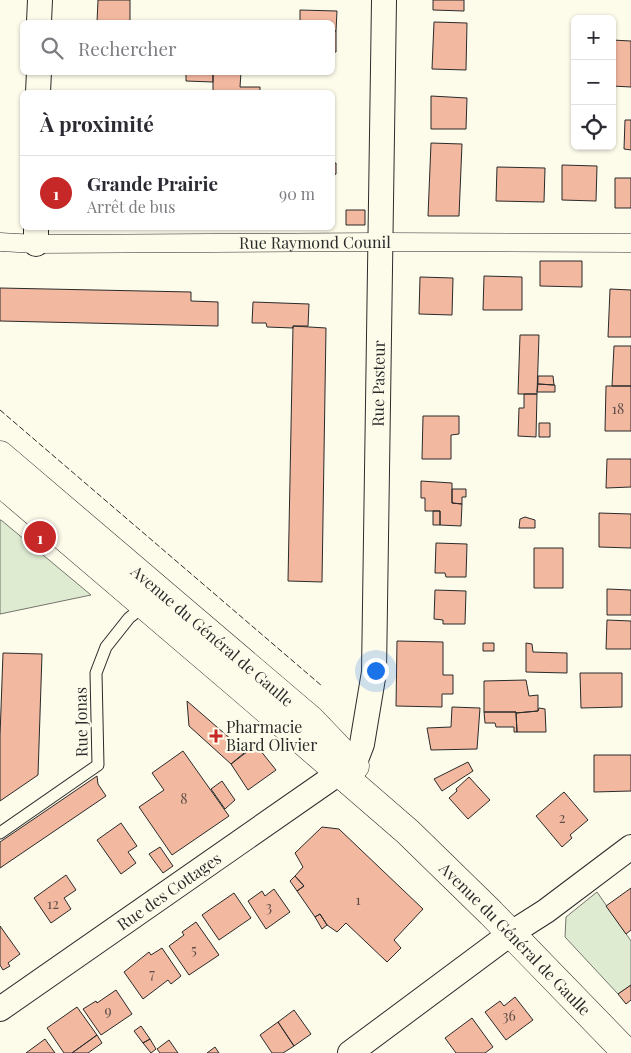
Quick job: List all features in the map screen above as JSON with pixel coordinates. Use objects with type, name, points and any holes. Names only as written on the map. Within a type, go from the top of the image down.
[{"type":"main road","name":"Avenue du Général de Gaulle","points":[[0,455],[311,720],[347,769]]},
{"type":"main road","name":"Avenue du Général de Gaulle","points":[[0,482],[144,606],[347,769],[625,1050]]},
{"type":"street","points":[[39,20],[40,0]]},
{"type":"street","name":"Rue Pasteur","points":[[347,769],[362,744],[374,672],[384,0]]},
{"type":"street","points":[[38,75],[38,90]]},
{"type":"street","name":"Rue Raymond Counil","points":[[0,242],[36,236],[380,242],[631,243]]},
{"type":"street","name":"Rue des Cottages","points":[[0,1009],[347,769]]},
{"type":"street","points":[[350,1053],[631,847]]},
{"type":"lane","points":[[144,606],[160,605],[215,652],[281,694]]},
{"type":"lane","name":"Rue Jonas","points":[[0,833],[98,765],[96,673],[106,648],[129,618],[144,606]]},
{"type":"green space","points":[[1,520],[91,595],[0,614]]},
{"type":"green space","points":[[597,892],[631,941],[631,985],[618,994],[565,937],[566,917]]},
{"type":"building","points":[[98,0],[130,0],[130,20],[97,20]]},
{"type":"building","points":[[433,0],[464,0],[464,11],[433,10]]},
{"type":"building","points":[[300,10],[337,11],[336,31],[335,20],[300,20]]},
{"type":"building","points":[[434,22],[467,23],[466,70],[432,69]]},
{"type":"building","points":[[335,31],[336,31],[335,52]]},
{"type":"building","points":[[616,40],[631,41],[631,87],[616,86]]},
{"type":"building","points":[[186,75],[213,75],[213,82],[186,81]]},
{"type":"building","points":[[213,75],[241,75],[240,87],[260,87],[260,90],[213,90]]},
{"type":"building","points":[[431,96],[467,98],[466,129],[431,129]]},
{"type":"building","points":[[625,120],[631,120],[631,150],[624,149]]},
{"type":"building","points":[[431,143],[462,144],[459,216],[428,216]]},
{"type":"building","points":[[562,165],[597,166],[596,201],[562,200]]},
{"type":"building","points":[[497,167],[545,168],[544,202],[496,201]]},
{"type":"building","points":[[615,178],[631,178],[631,208],[615,208]]},
{"type":"building","points":[[346,210],[365,210],[365,225],[346,225]]},
{"type":"building","points":[[540,261],[582,261],[582,287],[540,286]]},
{"type":"building","points":[[484,276],[522,277],[522,310],[483,310]]},
{"type":"building","points":[[420,277],[453,278],[452,315],[419,314]]},
{"type":"building","points":[[0,288],[191,292],[191,301],[218,302],[218,326],[0,321]]},
{"type":"building","points":[[610,289],[631,290],[631,337],[608,337]]},
{"type":"building","points":[[253,302],[309,304],[308,326],[293,326],[293,328],[267,327],[266,323],[252,323]]},
{"type":"building","points":[[293,326],[326,328],[322,582],[288,581]]},
{"type":"building","points":[[520,335],[539,335],[537,394],[518,394]]},
{"type":"building","points":[[614,346],[631,346],[631,386],[612,386]]},
{"type":"building","points":[[538,376],[553,376],[554,385],[538,384]]},
{"type":"building","points":[[538,384],[555,385],[555,392],[537,392]]},
{"type":"building","points":[[606,386],[631,386],[631,431],[605,431]]},
{"type":"building","points":[[524,394],[537,394],[536,437],[518,436],[519,408],[524,408]]},
{"type":"building","points":[[423,416],[459,416],[459,434],[451,435],[451,459],[422,459]]},
{"type":"building","points":[[539,423],[550,423],[550,437],[539,437]]},
{"type":"building","points":[[607,459],[631,459],[631,487],[606,488]]},
{"type":"building","points":[[421,481],[452,483],[452,503],[462,504],[461,526],[440,525],[440,511],[425,511],[425,498],[421,498]]},
{"type":"building","points":[[452,489],[466,489],[466,497],[462,497],[462,504],[452,503]]},
{"type":"building","points":[[433,511],[440,511],[440,525],[433,525]]},
{"type":"building","points":[[599,513],[631,514],[631,548],[599,547]]},
{"type":"building","points":[[525,517],[535,520],[535,528],[519,528],[520,519]]},
{"type":"building","points":[[436,543],[467,544],[466,577],[446,577],[445,573],[435,573]]},
{"type":"building","points":[[534,548],[563,548],[563,588],[534,588]]},
{"type":"building","points":[[607,589],[631,590],[631,615],[607,615]]},
{"type":"building","points":[[435,590],[466,591],[465,624],[443,624],[443,620],[434,619]]},
{"type":"building","points":[[607,620],[631,621],[631,649],[606,649]]},
{"type":"building","points":[[397,641],[443,642],[443,675],[453,675],[453,694],[442,694],[442,707],[396,706]]},
{"type":"building","points":[[483,643],[494,643],[494,651],[483,651]]},
{"type":"building","points":[[526,643],[532,644],[533,652],[567,653],[567,673],[526,672]]},
{"type":"building","points":[[3,653],[42,654],[38,775],[0,801],[0,736]]},
{"type":"building","points":[[580,673],[622,673],[622,707],[581,708]]},
{"type":"building","points":[[526,680],[529,696],[538,695],[538,711],[516,713],[484,712],[484,681]]},
{"type":"building","points":[[187,701],[240,747],[238,748],[244,753],[231,764],[189,726]]},
{"type":"building","points":[[452,707],[480,708],[477,749],[431,750],[427,728],[451,727]]},
{"type":"building","points":[[539,708],[545,709],[546,732],[517,732],[516,713],[538,711]]},
{"type":"building","points":[[484,712],[516,712],[517,732],[514,732],[514,727],[496,727],[495,723],[485,723]]},
{"type":"building","points":[[256,745],[276,770],[248,790],[231,764]]},
{"type":"building","points":[[183,751],[229,816],[172,855],[139,807],[164,790],[152,773]]},
{"type":"building","points":[[594,755],[631,755],[631,791],[594,792]]},
{"type":"building","points":[[468,762],[473,771],[442,791],[434,779]]},
{"type":"building","points":[[97,776],[98,784],[106,796],[0,868],[0,842]]},
{"type":"building","points":[[469,777],[490,800],[468,819],[449,798]]},
{"type":"building","points":[[222,781],[235,800],[225,809],[211,789]]},
{"type":"building","points":[[564,792],[588,820],[570,835],[572,838],[562,847],[536,816]]},
{"type":"building","points":[[121,823],[137,846],[128,852],[136,863],[121,874],[97,840]]},
{"type":"building","points":[[322,827],[339,829],[423,909],[394,940],[401,948],[387,962],[346,923],[337,932],[327,925],[320,914],[315,917],[297,891],[304,886],[295,876],[303,867],[295,853]]},
{"type":"building","points":[[160,847],[173,866],[163,873],[149,854]]},
{"type":"building","points":[[66,875],[76,890],[64,898],[71,909],[51,923],[34,898]]},
{"type":"building","points":[[295,876],[304,886],[297,891],[290,881]]},
{"type":"building","points":[[631,888],[631,930],[626,934],[606,906]]},
{"type":"building","points":[[274,889],[290,912],[266,929],[248,901],[262,891],[265,896]]},
{"type":"building","points":[[234,893],[251,918],[219,940],[202,915]]},
{"type":"building","points":[[320,914],[327,925],[322,929],[315,917]]},
{"type":"building","points":[[196,922],[219,955],[189,975],[169,946],[184,935],[182,932]]},
{"type":"building","points":[[0,926],[20,954],[8,963],[10,966],[3,970],[0,965]]},
{"type":"building","points":[[162,948],[181,976],[171,984],[168,980],[143,999],[124,972],[149,952],[151,955]]},
{"type":"building","points":[[631,985],[631,1000],[626,1004],[618,994]]},
{"type":"building","points":[[116,990],[132,1014],[101,1035],[83,1009],[96,1001],[97,1003]]},
{"type":"building","points":[[515,997],[533,1020],[506,1040],[485,1012],[500,1001],[504,1006]]},
{"type":"building","points":[[77,1007],[97,1035],[72,1053],[64,1053],[47,1028]]},
{"type":"building","points":[[294,1010],[311,1034],[294,1046],[278,1022]]},
{"type":"building","points":[[472,1018],[493,1047],[485,1053],[456,1053],[445,1038]]},
{"type":"building","points":[[278,1022],[294,1046],[283,1053],[272,1053],[260,1035]]},
{"type":"building","points":[[141,1026],[150,1039],[143,1043],[134,1031]]},
{"type":"building","points":[[97,1035],[102,1043],[88,1053],[72,1053]]},
{"type":"building","points":[[45,1039],[55,1053],[26,1053]]},
{"type":"building","points":[[150,1039],[156,1049],[151,1053],[143,1043]]},
{"type":"building","points":[[169,1040],[178,1053],[160,1053],[157,1049]]},
{"type":"building","points":[[215,1047],[219,1053],[207,1053]]},
{"type":"fence","points":[[0,410],[322,686]]},
{"type":"place","name":"Grande Prairie","points":[[40,537]]},
{"type":"place","name":"Pharmacie Biard Olivier","points":[[216,736]]}]
